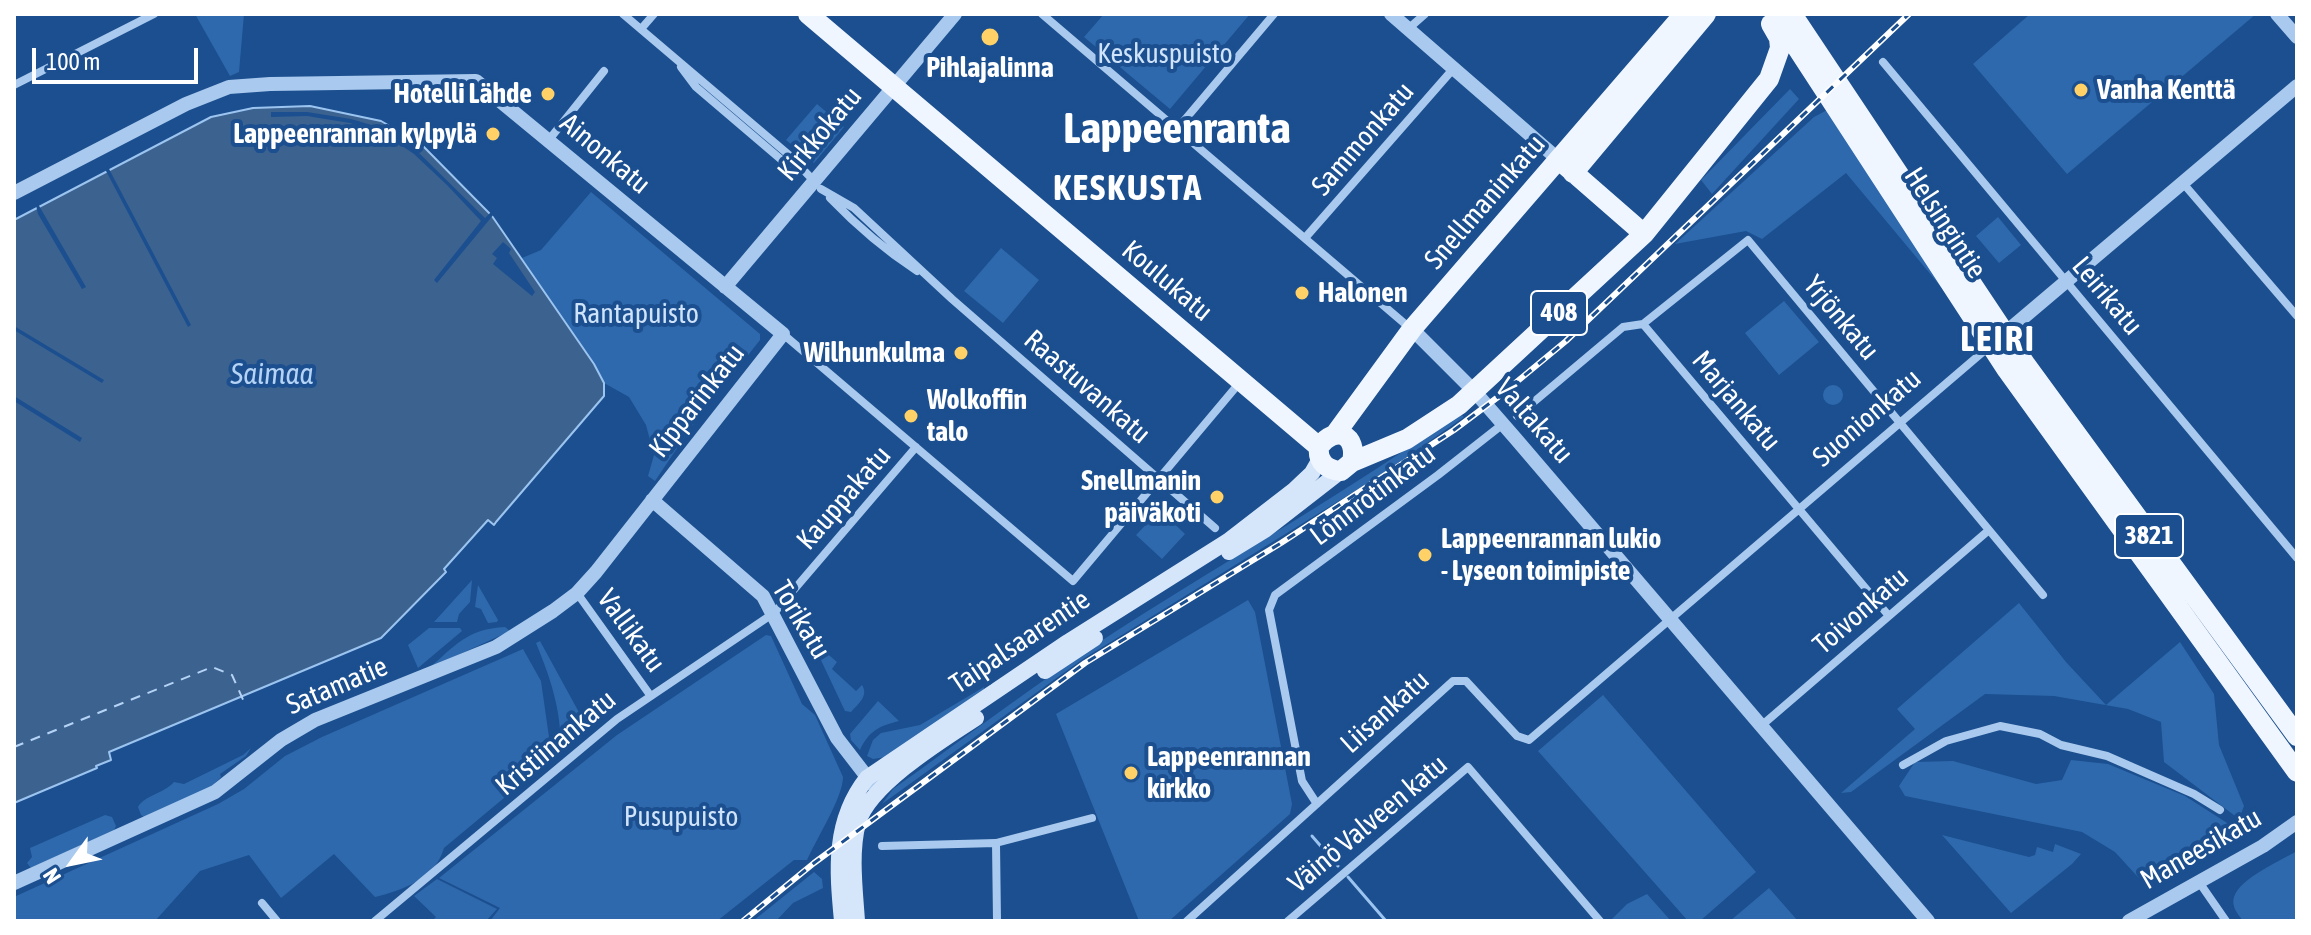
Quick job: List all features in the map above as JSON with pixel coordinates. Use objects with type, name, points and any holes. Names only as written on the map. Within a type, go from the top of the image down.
[{"type":"main road","name":"Koulukatu","points":[[808,14],[1241,381],[1322,443]]},
{"type":"main road","name":"Snellmaninkatu","points":[[1566,166],[1684,14]]},
{"type":"main road","name":"Snellmaninkatu","points":[[1322,443],[1412,329],[1706,14]]},
{"type":"main road","name":"408","points":[[1644,234],[1769,79],[1780,48],[1779,38],[1765,14]]},
{"type":"main road","name":"Helsingintie","points":[[1775,14],[2297,772]]},
{"type":"main road","name":"Helsingintie","points":[[1792,14],[1998,339],[2297,736]]},
{"type":"main road","points":[[1769,79],[1793,67],[1813,72]]},
{"type":"main road","points":[[1566,166],[1644,234]]},
{"type":"main road","name":"Taipalsaarentie","points":[[842,921],[837,859],[841,830],[855,793],[1265,530],[1347,466],[1407,439],[1475,392],[1644,234]]},
{"type":"main road","points":[[1347,437],[1352,444],[1347,466],[1326,467],[1322,443],[1347,437]]},
{"type":"main road","name":"Taipalsaarentie","points":[[857,921],[857,826],[873,784],[1068,642],[1228,541],[1312,473],[1322,443]]},
{"type":"street","points":[[14,85],[154,14]]},
{"type":"street","name":"Raastuvankatu","points":[[623,14],[789,155],[814,182],[854,208],[931,280],[1215,528]]},
{"type":"street","points":[[641,29],[654,14]]},
{"type":"street","name":"Kirkkokatu","points":[[725,287],[955,14]]},
{"type":"street","name":"Valtakatu","points":[[1042,14],[1412,329],[1475,392],[1497,429],[1671,620],[1928,921]]},
{"type":"street","points":[[1177,129],[1274,14]]},
{"type":"street","points":[[1391,14],[1566,166]]},
{"type":"street","points":[[1408,29],[1425,14]]},
{"type":"street","points":[[2277,14],[2297,37]]},
{"type":"street","name":"Leirikatu","points":[[1883,62],[2297,558]]},
{"type":"street","name":"Sammonkatu","points":[[1305,238],[1454,68]]},
{"type":"street","points":[[548,141],[604,71]]},
{"type":"street","name":"Ainonkatu","points":[[14,193],[186,104],[229,87],[476,81],[783,334],[1073,581],[1160,479]]},
{"type":"street","name":"Suonionkatu","points":[[1506,725],[1517,736],[1529,740],[2297,86]]},
{"type":"street","points":[[2182,182],[2297,316]]},
{"type":"street","name":"Yrjönkatu","points":[[1643,324],[1748,240],[2043,595]]},
{"type":"street","points":[[1517,416],[1623,327],[1643,324]]},
{"type":"street","name":"Marjankatu","points":[[1643,324],[1889,616]]},
{"type":"street","name":"Kipparinkatu","points":[[652,500],[783,334]]},
{"type":"street","points":[[1160,479],[1241,381]]},
{"type":"street","name":"Lönnrotinkatu","points":[[1317,804],[1302,781],[1269,610],[1271,602],[1275,595],[1497,429]]},
{"type":"street","name":"Kauppakatu","points":[[774,613],[916,447]]},
{"type":"street","name":"Satamatie","points":[[14,883],[215,792],[296,730],[496,647],[530,627],[577,593],[652,500]]},
{"type":"street","name":"Torikatu","points":[[652,500],[763,596],[837,738],[873,784]]},
{"type":"street","name":"Toivonkatu","points":[[1761,726],[1991,532]]},
{"type":"street","name":"Vallikatu","points":[[577,593],[650,695]]},
{"type":"street","name":"Kristiinankatu","points":[[375,921],[617,719],[774,613]]},
{"type":"street","name":"Liisankatu","points":[[1187,921],[1453,681],[1466,681],[1506,725]]},
{"type":"street","points":[[1903,765],[1946,741],[2000,726],[2040,734],[2061,745],[2107,756],[2194,794],[2220,810]]},
{"type":"street","name":"Väinö Valveen katu","points":[[1288,921],[1468,767],[1600,921]]},
{"type":"street","points":[[882,846],[996,843],[1092,818]]},
{"type":"street","name":"Maneesikatu","points":[[2129,921],[2263,846],[2297,822]]},
{"type":"street","points":[[996,843],[997,921]]},
{"type":"street","points":[[2199,882],[2226,921]]},
{"type":"street","points":[[262,903],[277,921]]},
{"type":"green space","points":[[195,14],[244,14],[239,72],[230,76]]},
{"type":"green space","name":"Keskuspuisto","points":[[1104,14],[1250,14],[1170,109],[1084,37]]},
{"type":"green space","name":"Vanha Kenttä","points":[[2030,14],[2256,14],[2067,174],[1973,64]]},
{"type":"green space","points":[[1790,89],[1799,99],[1712,194],[1701,180]]},
{"type":"green space","points":[[817,104],[844,127],[814,163],[786,140]]},
{"type":"green space","points":[[1829,109],[1957,306],[1846,173],[1762,239],[1746,231],[1675,244],[1814,117]]},
{"type":"green space","name":"Rantapuisto","points":[[591,192],[760,334],[760,340],[692,426],[655,481],[648,476],[654,455],[646,425],[629,397],[604,383],[522,258],[541,250]]},
{"type":"green space","points":[[1998,217],[2021,245],[1999,263],[1976,236]]},
{"type":"green space","points":[[1001,248],[1039,280],[1003,323],[964,291]]},
{"type":"green space","points":[[1784,301],[1819,342],[1779,375],[1745,333]]},
{"type":"green space","points":[[1833,385],[1840,388],[1843,395],[1840,402],[1833,405],[1826,402],[1823,395],[1826,388]]},
{"type":"green space","points":[[1459,413],[1464,417],[1384,473],[1083,659],[882,804],[893,789],[1092,647],[1334,496]]},
{"type":"green space","points":[[1160,510],[1185,534],[1162,559],[1136,535]]},
{"type":"green space","points":[[472,580],[470,602],[459,614],[457,622],[434,622]]},
{"type":"green space","points":[[478,585],[497,622],[488,623],[481,609],[475,607]]},
{"type":"green space","points":[[1248,600],[1255,612],[1292,804],[1290,814],[1169,921],[1139,921],[1056,714]]},
{"type":"green space","points":[[2019,603],[2066,662],[2106,705],[2180,642],[2214,694],[2219,745],[2244,806],[2239,819],[2164,762],[2161,722],[2128,709],[2054,696],[1985,694],[1851,792],[1841,793],[1915,729],[1897,709]]},
{"type":"green space","points":[[505,627],[510,631],[428,669],[471,635]]},
{"type":"green space","points":[[429,628],[460,628],[462,631],[418,668],[408,645]]},
{"type":"green space","name":"Pusupuisto","points":[[766,635],[771,636],[802,704],[815,715],[843,777],[834,806],[807,860],[794,860],[717,921],[490,921],[500,908],[439,878],[617,735]]},
{"type":"green space","points":[[540,641],[587,727],[561,746],[554,693],[536,643]]},
{"type":"green space","points":[[523,649],[541,681],[552,758],[444,848],[433,868],[417,882],[375,897],[334,854],[281,898],[249,855],[200,871],[155,921],[14,921],[14,897],[218,804],[244,789],[285,756],[322,737]]},
{"type":"green space","points":[[823,650],[837,662],[832,669],[856,691],[862,685],[864,689],[862,700],[851,712],[845,711],[819,656]]},
{"type":"green space","points":[[984,687],[983,697],[886,757],[873,759],[867,756],[873,740],[881,733],[920,725]]},
{"type":"green space","points":[[1603,695],[1756,872],[1700,921],[1688,921],[1538,751]]},
{"type":"green space","points":[[878,701],[899,721],[875,730],[860,750],[850,734]]},
{"type":"green space","points":[[251,748],[246,756],[220,774],[221,777],[210,788],[144,817],[141,815],[138,807],[141,803],[174,782],[184,784]]},
{"type":"green space","points":[[2071,760],[2108,764],[2185,796],[2235,828],[2223,841],[2147,887],[2115,852],[2082,832],[1905,796],[1899,786],[1915,762],[1953,761],[2036,784],[2062,780]]},
{"type":"green space","points":[[105,815],[112,817],[116,826],[114,830],[31,868],[27,863],[32,857],[30,848]]},
{"type":"green space","points":[[1942,835],[2029,857],[2035,855],[2037,847],[2053,852],[2055,844],[2081,854],[2011,913]]},
{"type":"green space","points":[[2297,851],[2297,921],[2243,921],[2233,904],[2238,890],[2252,877]]},
{"type":"green space","points":[[814,872],[822,879],[823,888],[793,903],[776,921],[753,921]]},
{"type":"green space","points":[[437,879],[497,909],[486,921],[432,921],[436,917],[414,896]]},
{"type":"green space","points":[[1769,888],[1798,921],[1730,921]]},
{"type":"green space","points":[[1647,894],[1671,921],[1610,921],[1627,904]]},
{"type":"water","name":"Saimaa","points":[[310,106],[381,121],[421,144],[492,216],[594,364],[604,383],[604,396],[494,525],[488,520],[444,569],[446,572],[381,638],[109,752],[111,760],[97,768],[14,803],[14,220],[211,117],[253,108]]},
{"type":"pier","points":[[271,112],[307,112],[351,119],[385,129],[417,151],[485,218],[492,211],[494,214],[437,283],[434,280],[481,221],[447,185],[414,154],[383,133],[350,123],[307,116],[271,117]]},
{"type":"pier","points":[[108,167],[191,325],[188,327],[105,169]]},
{"type":"pier","points":[[38,204],[86,287],[82,289],[38,214]]},
{"type":"pier","points":[[503,242],[511,249],[509,253],[535,292],[532,296],[493,264],[497,258],[492,254]]},
{"type":"pier","points":[[14,326],[104,380],[102,383],[14,330]]},
{"type":"pier","points":[[14,396],[82,438],[80,442],[14,401]]},
{"type":"waterway","points":[[1312,836],[1338,866]]},
{"type":"waterway","points":[[1348,877],[1386,921]]},
{"type":"ferry route","points":[[14,747],[212,667],[232,675],[245,704]]},
{"type":"railway","points":[[743,921],[814,863],[1085,663],[1281,543],[1454,430],[1502,394],[1566,341],[1909,14]]},
{"type":"place","name":"Pihlajalinna","points":[[990,37]]},
{"type":"place","name":"Vanha Kenttä","points":[[2081,90]]},
{"type":"place","name":"Hotelli Lähde","points":[[548,94]]},
{"type":"place","name":"Lappeenrannan kylpylä","points":[[493,134]]},
{"type":"place","name":"Halonen","points":[[1302,293]]},
{"type":"place","name":"Wilhunkulma","points":[[961,353]]},
{"type":"place","name":"Wolkoffin talo","points":[[911,416]]},
{"type":"place","name":"Snellmanin päiväkoti","points":[[1217,497]]},
{"type":"place","name":"Lappeenrannan lukio - Lyseon toimipiste","points":[[1425,555]]},
{"type":"place","name":"Lappeenrannan kirkko","points":[[1131,773]]},
{"type":"district","name":"Lappeenranta","points":[[1177,129]]},
{"type":"district","name":"KESKUSTA","points":[[1128,189]]},
{"type":"district","name":"LEIRI","points":[[1998,340]]}]
